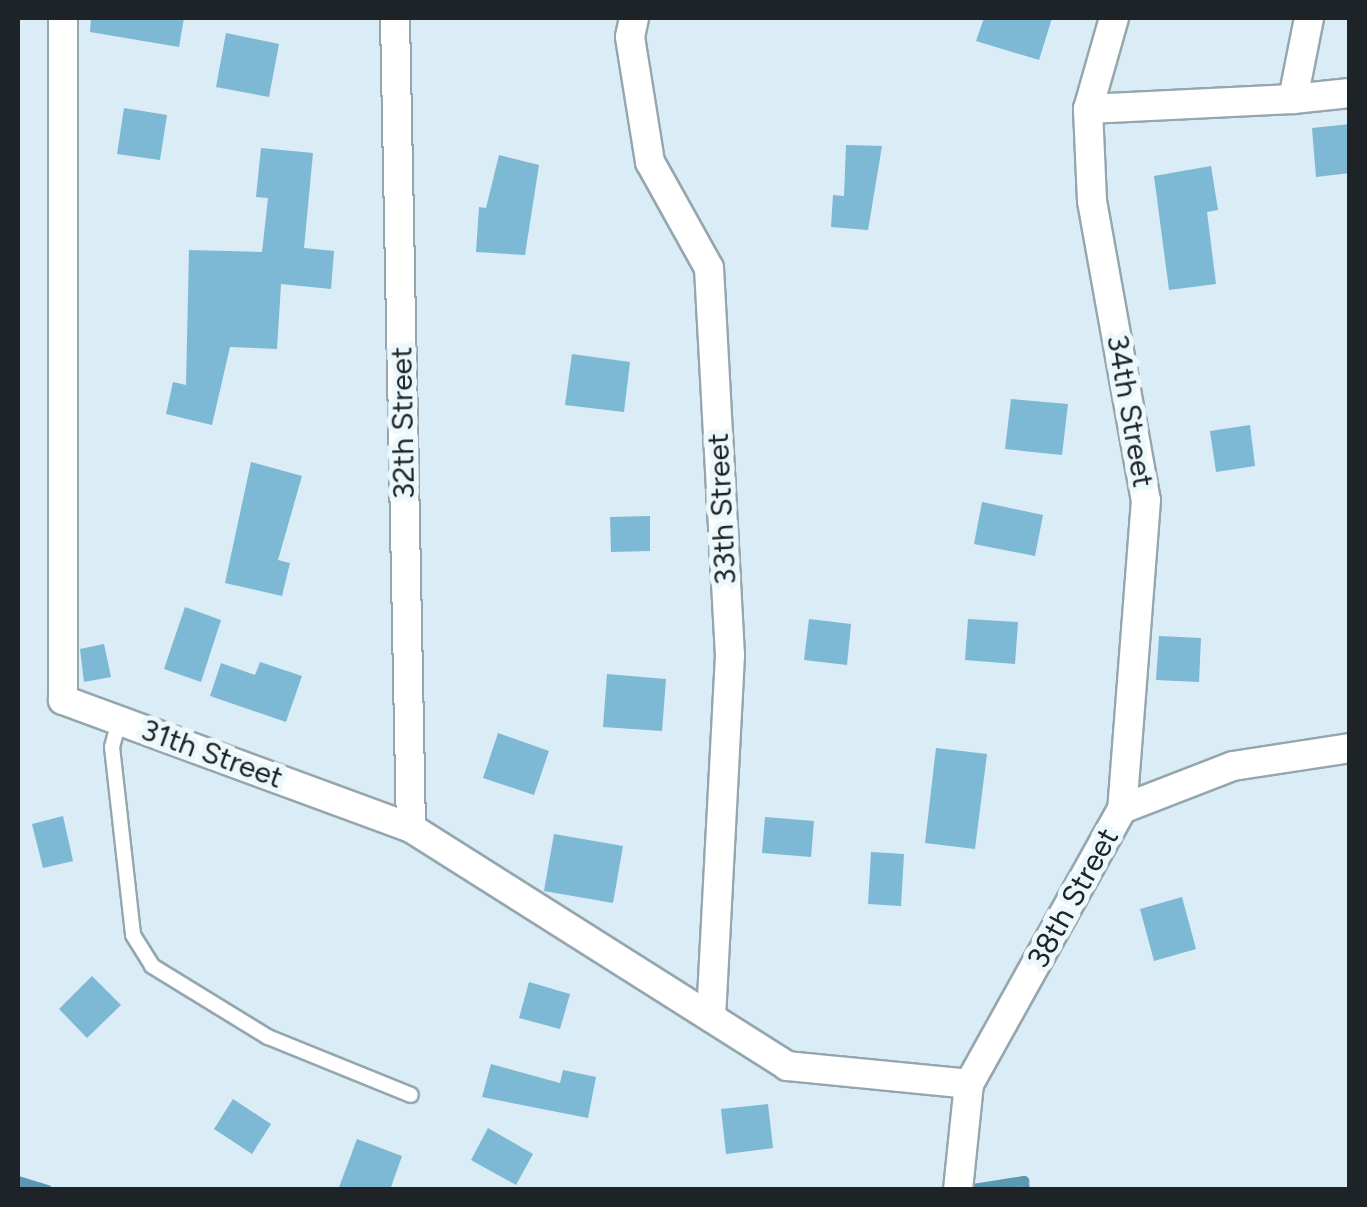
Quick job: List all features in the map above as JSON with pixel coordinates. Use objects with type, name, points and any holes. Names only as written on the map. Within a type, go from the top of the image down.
[{"type":"street","name":"31th Street","points":[[63,18],[63,700],[411,828],[788,1066],[969,1084]]},
{"type":"street","name":"32th Street","points":[[395,18],[411,828]]},
{"type":"street","name":"33th Street","points":[[634,18],[630,38],[650,162],[710,268],[730,655],[710,1018]]},
{"type":"street","name":"34th Street","points":[[1114,18],[1088,109],[1092,201],[1146,500],[1122,809]]},
{"type":"street","points":[[1294,100],[1309,18]]},
{"type":"street","points":[[1088,109],[1294,100],[1350,93]]},
{"type":"street","name":"38th Street","points":[[958,1190],[969,1084],[1122,809],[1233,766],[1350,748]]},
{"type":"lane","points":[[120,721],[112,746],[133,935],[152,966],[268,1037],[411,1095]]},
{"type":"building","points":[[91,18],[184,18],[179,47],[90,32]]},
{"type":"building","points":[[984,18],[1052,18],[1039,60],[976,41]]},
{"type":"building","points":[[226,33],[279,44],[269,97],[216,87]]},
{"type":"building","points":[[124,108],[167,115],[160,160],[117,154]]},
{"type":"building","points":[[1350,124],[1350,173],[1316,177],[1312,128]]},
{"type":"building","points":[[846,145],[882,146],[868,230],[831,227],[833,195],[844,196]]},
{"type":"building","points":[[261,148],[313,153],[304,248],[334,251],[331,289],[281,284],[277,349],[230,347],[212,425],[166,414],[173,382],[186,385],[189,250],[262,252],[268,198],[256,197]]},
{"type":"building","points":[[499,155],[539,165],[525,255],[476,252],[479,207],[486,208]]},
{"type":"building","points":[[1211,166],[1218,210],[1207,212],[1216,284],[1169,290],[1154,176]]},
{"type":"building","points":[[572,354],[630,362],[624,412],[565,405]]},
{"type":"building","points":[[1011,399],[1068,404],[1062,455],[1005,449]]},
{"type":"building","points":[[1250,425],[1255,466],[1216,472],[1210,431]]},
{"type":"building","points":[[251,462],[302,476],[278,560],[290,563],[282,596],[225,583]]},
{"type":"building","points":[[982,502],[1043,515],[1035,556],[974,544]]},
{"type":"building","points":[[650,516],[650,551],[611,552],[610,517]]},
{"type":"building","points":[[185,607],[221,620],[201,682],[164,669]]},
{"type":"building","points":[[809,619],[851,624],[847,665],[804,660]]},
{"type":"building","points":[[968,619],[1018,622],[1015,664],[965,660]]},
{"type":"building","points":[[1159,636],[1201,638],[1199,682],[1156,680]]},
{"type":"building","points":[[104,644],[111,677],[84,682],[80,649]]},
{"type":"building","points":[[260,662],[302,676],[286,722],[210,696],[221,663],[255,675]]},
{"type":"building","points":[[607,674],[666,679],[662,731],[603,727]]},
{"type":"building","points":[[498,733],[549,751],[534,795],[483,778]]},
{"type":"building","points":[[936,748],[987,754],[975,849],[925,843]]},
{"type":"building","points":[[63,816],[73,861],[43,868],[32,824]]},
{"type":"building","points":[[765,817],[814,821],[811,857],[762,853]]},
{"type":"building","points":[[554,834],[623,846],[613,903],[544,891]]},
{"type":"building","points":[[871,852],[904,854],[901,906],[868,904]]},
{"type":"building","points":[[1182,897],[1196,949],[1154,961],[1140,909]]},
{"type":"building","points":[[92,976],[121,1005],[87,1038],[59,1009]]},
{"type":"building","points":[[529,982],[570,994],[560,1029],[519,1018]]},
{"type":"building","points":[[491,1064],[560,1083],[563,1070],[596,1077],[588,1118],[482,1097]]},
{"type":"building","points":[[233,1099],[271,1124],[252,1154],[214,1129]]},
{"type":"building","points":[[768,1104],[773,1148],[726,1154],[721,1109]]},
{"type":"building","points":[[488,1128],[533,1154],[516,1185],[471,1160]]},
{"type":"building","points":[[357,1139],[402,1156],[390,1190],[338,1190]]},
{"type":"waterway","points":[[18,1181],[48,1190]]},
{"type":"waterway","points":[[967,1190],[1024,1181],[1025,1190]]}]
